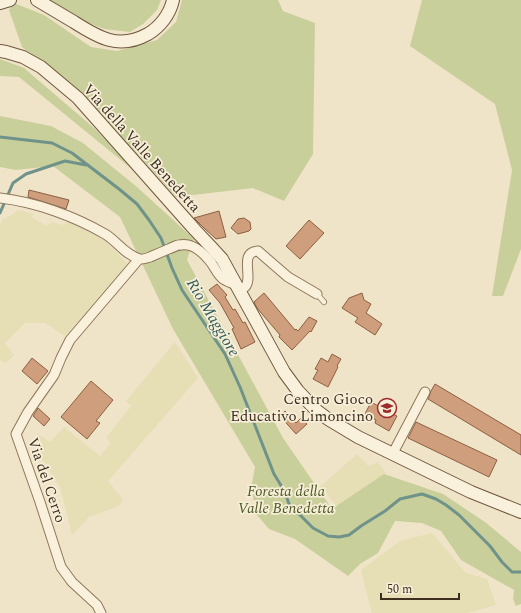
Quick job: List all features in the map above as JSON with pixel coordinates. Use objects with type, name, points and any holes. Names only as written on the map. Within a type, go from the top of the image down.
[{"type":"main road","points":[[0,3],[10,0]]},
{"type":"main road","points":[[37,0],[105,39],[128,41],[142,37],[153,31],[166,15],[172,5],[172,0]]},
{"type":"main road","name":"Via della Valle Benedetta","points":[[0,51],[23,57],[41,67],[78,98],[212,248],[222,260],[284,372],[298,391],[316,410],[358,437],[471,492],[521,512]]},
{"type":"street","points":[[0,198],[22,201],[68,216],[87,224],[107,235],[125,252],[139,259],[144,259],[157,254],[178,244],[196,247],[209,260],[222,279],[238,288],[245,287],[247,284],[248,258],[253,251],[258,251],[288,278],[317,294]]},
{"type":"street","name":"Via del Cerro","points":[[101,613],[97,605],[72,582],[60,567],[40,502],[16,434],[28,412],[54,374],[70,340],[139,259]]},
{"type":"street","points":[[393,454],[425,392]]},
{"type":"lane","points":[[317,294],[324,302]]},
{"type":"shaded area","points":[[18,210],[34,214],[31,217],[47,226],[52,222],[62,225],[69,221],[104,240],[129,265],[65,336],[45,323],[25,323],[5,343],[14,355],[6,363],[0,360],[0,226],[2,220]]},
{"type":"shaded area","points":[[175,342],[198,378],[108,481],[123,500],[119,506],[89,517],[72,535],[60,487],[37,452],[37,433],[50,442],[64,427],[100,456],[111,443],[106,438],[131,406],[126,401]]},
{"type":"shaded area","points":[[357,454],[368,466],[378,462],[386,473],[351,511],[337,506],[320,487]]},
{"type":"shaded area","points":[[432,533],[466,573],[487,579],[496,605],[467,613],[372,613],[361,570],[400,541]]},
{"type":"green space","points":[[49,0],[161,0],[157,10],[143,24],[130,32],[104,29],[79,19]]},
{"type":"green space","points":[[182,0],[278,0],[283,11],[315,23],[313,154],[284,201],[253,188],[176,197],[141,158],[105,124],[73,88],[22,47],[9,10],[14,3],[44,15],[91,47],[117,51],[157,40],[176,22]]},
{"type":"green space","points":[[422,0],[521,0],[521,249],[503,296],[492,296],[512,170],[495,104],[410,46]]},
{"type":"green space","points":[[0,59],[24,68],[94,128],[138,174],[19,77],[0,76]]},
{"type":"green space","name":"Foresta della Valle Benedetta","points":[[0,116],[51,126],[83,143],[137,187],[194,239],[187,260],[283,438],[332,509],[384,474],[443,494],[485,522],[521,552],[521,604],[516,606],[513,599],[514,590],[461,560],[441,531],[422,523],[395,521],[378,553],[360,564],[348,576],[295,539],[269,529],[257,515],[251,488],[255,467],[173,329],[120,217],[53,166],[16,170],[0,167]]},
{"type":"building","points":[[29,190],[69,200],[66,209],[28,197]]},
{"type":"building","points":[[219,211],[226,237],[216,239],[194,218]]},
{"type":"building","points":[[244,218],[250,222],[251,229],[238,234],[231,228],[238,219]]},
{"type":"building","points":[[309,220],[324,233],[300,259],[286,246]]},
{"type":"building","points":[[217,284],[227,295],[225,297],[233,310],[235,309],[243,323],[245,322],[255,342],[241,349],[232,329],[234,328],[220,303],[209,290]]},
{"type":"building","points":[[264,293],[295,330],[296,329],[298,331],[309,317],[317,321],[311,332],[310,331],[292,350],[279,337],[280,335],[257,308],[254,302]]},
{"type":"building","points":[[362,293],[364,300],[371,304],[366,313],[382,324],[375,335],[355,322],[358,318],[342,308],[349,298]]},
{"type":"building","points":[[332,354],[341,359],[328,387],[313,379],[318,370],[315,369],[321,358],[328,362]]},
{"type":"building","points":[[32,358],[48,371],[37,384],[22,371]]},
{"type":"building","points":[[91,381],[113,400],[96,421],[100,423],[87,439],[61,417]]},
{"type":"building","points":[[435,384],[521,435],[521,455],[428,399]]},
{"type":"building","points":[[371,402],[397,416],[389,431],[375,423],[376,420],[365,414]]},
{"type":"building","points":[[38,408],[50,419],[44,426],[33,416]]},
{"type":"building","points":[[285,411],[296,423],[301,418],[307,424],[296,434],[280,416]]},
{"type":"building","points":[[416,422],[497,460],[489,477],[408,438]]},
{"type":"waterway","name":"Rio Maggiore","points":[[0,137],[52,143],[72,153],[137,204],[161,238],[182,290],[225,354],[240,387],[274,474],[285,492],[289,504],[313,528],[328,536],[339,537],[349,535],[400,499],[422,494],[436,499],[459,515],[490,546],[512,572],[521,572]]},
{"type":"waterway","points":[[0,213],[13,183],[26,174],[65,161],[86,165]]},
{"type":"place","name":"Centro Gioco Educativo Limoncino","points":[[387,408]]}]
